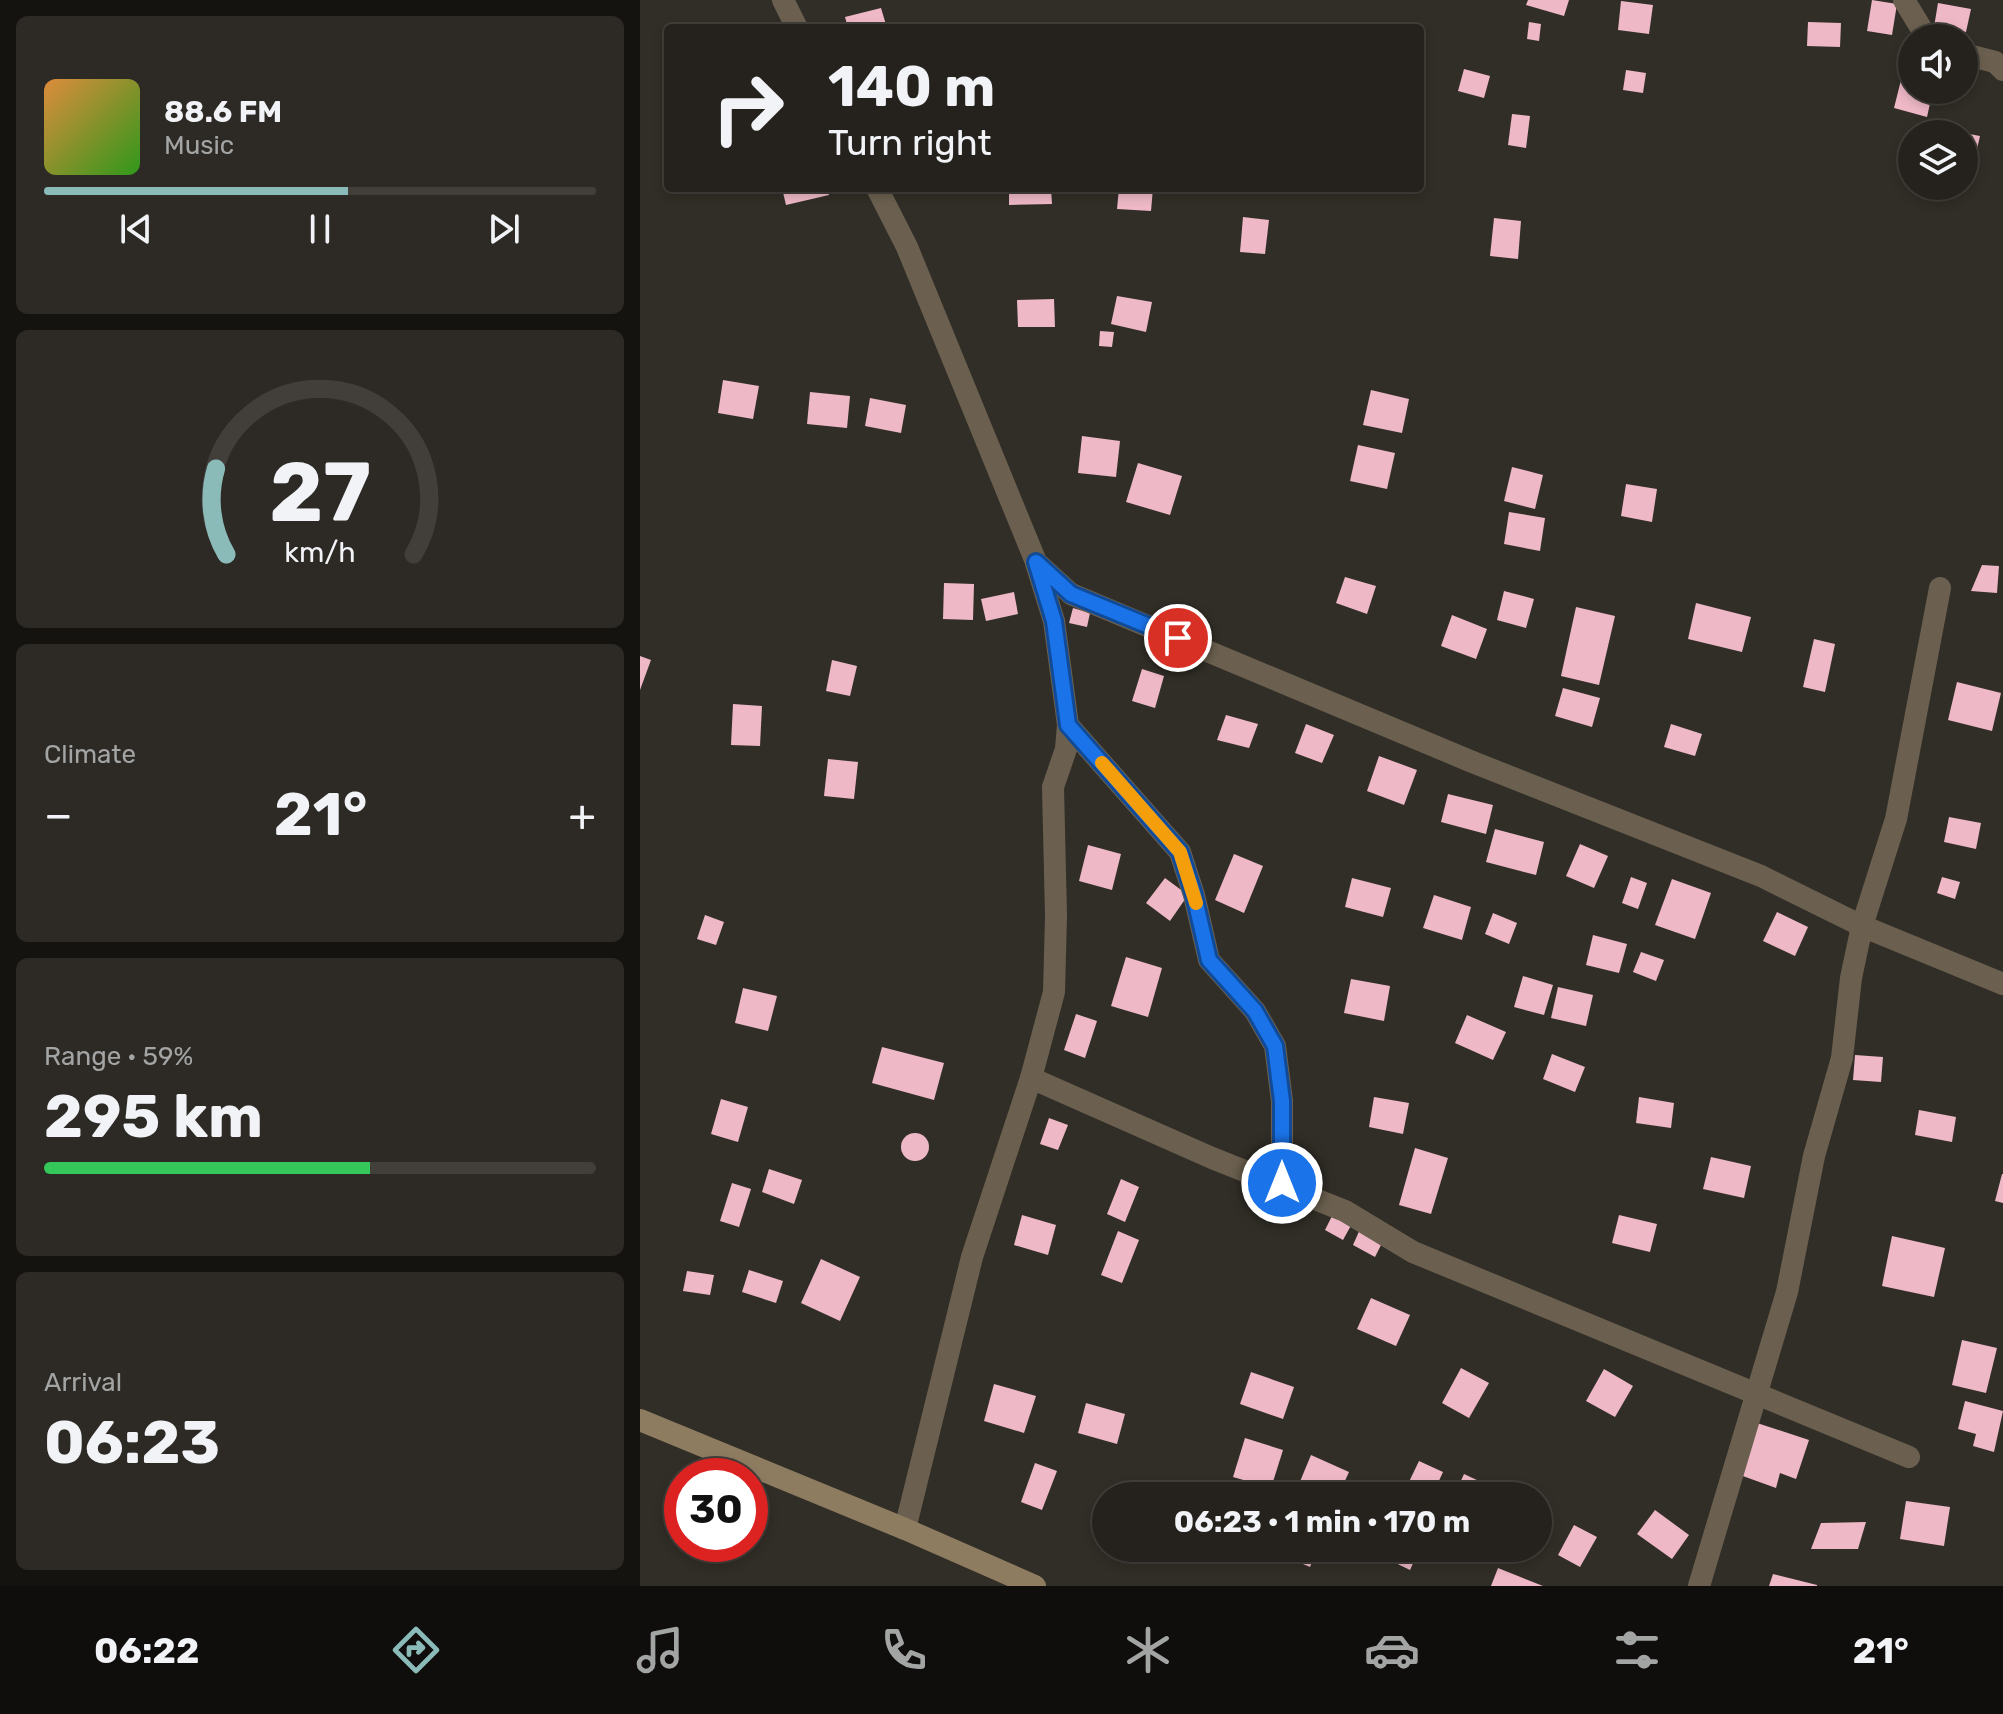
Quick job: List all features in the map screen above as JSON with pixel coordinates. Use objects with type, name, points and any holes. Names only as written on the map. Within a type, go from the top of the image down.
[{"type":"main road","points":[[640,1420],[1035,1586]]},
{"type":"street","points":[[783,0],[795,24]]},
{"type":"street","points":[[1904,0],[1919,24]]},
{"type":"street","points":[[1978,58],[1995,62],[2003,70]]},
{"type":"street","points":[[879,192],[907,247],[1036,562],[1054,621],[1068,725],[1066,749],[1053,787],[1054,992],[1031,1078],[972,1257],[905,1529]]},
{"type":"street","points":[[1036,562],[1071,594],[1470,761],[1761,876],[1862,926],[2003,984]]},
{"type":"street","points":[[1699,1586],[1787,1292],[1814,1156],[1842,1058],[1851,978],[1862,926],[1896,819],[1940,588]]},
{"type":"street","points":[[1068,725],[1180,852],[1209,960],[1255,1011],[1275,1046],[1282,1101],[1282,1183]]},
{"type":"street","points":[[1031,1078],[1212,1158],[1282,1183],[1345,1211],[1413,1252],[1909,1457]]},
{"type":"building","points":[[1528,0],[1569,0],[1564,16],[1526,5]]},
{"type":"building","points":[[1872,0],[1897,4],[1892,35],[1867,31]]},
{"type":"building","points":[[1621,1],[1653,5],[1649,34],[1618,30]]},
{"type":"building","points":[[1938,3],[1971,9],[1968,24],[1934,24]]},
{"type":"building","points":[[881,8],[886,24],[847,24],[845,17]]},
{"type":"building","points":[[1529,22],[1541,24],[1539,41],[1527,39]]},
{"type":"building","points":[[1808,22],[1841,23],[1840,47],[1807,46]]},
{"type":"building","points":[[1464,69],[1490,76],[1484,98],[1458,91]]},
{"type":"building","points":[[1626,70],[1646,73],[1643,93],[1623,90]]},
{"type":"building","points":[[1898,92],[1898,104],[1930,104],[1927,117],[1894,108]]},
{"type":"building","points":[[1512,114],[1530,116],[1526,148],[1508,145]]},
{"type":"building","points":[[783,192],[828,192],[829,195],[786,205]]},
{"type":"building","points":[[1009,192],[1051,192],[1052,204],[1009,205]]},
{"type":"building","points":[[1119,192],[1153,192],[1151,211],[1117,209]]},
{"type":"building","points":[[1243,217],[1269,220],[1265,254],[1240,252]]},
{"type":"building","points":[[1494,218],[1521,221],[1518,259],[1490,256]]},
{"type":"building","points":[[1117,296],[1152,302],[1146,332],[1111,324]]},
{"type":"building","points":[[1054,299],[1055,327],[1018,327],[1017,300]]},
{"type":"building","points":[[1100,331],[1114,332],[1112,347],[1099,346]]},
{"type":"building","points":[[723,380],[759,386],[753,419],[718,413]]},
{"type":"building","points":[[1371,390],[1409,399],[1402,433],[1363,425]]},
{"type":"building","points":[[810,392],[850,396],[847,428],[807,424]]},
{"type":"building","points":[[870,398],[906,405],[901,433],[865,426]]},
{"type":"building","points":[[1082,436],[1120,441],[1116,477],[1078,473]]},
{"type":"building","points":[[1358,445],[1395,453],[1387,489],[1350,481]]},
{"type":"building","points":[[1138,463],[1182,476],[1170,515],[1126,502]]},
{"type":"building","points":[[1512,467],[1543,475],[1535,509],[1504,501]]},
{"type":"building","points":[[1626,484],[1657,489],[1652,522],[1621,516]]},
{"type":"building","points":[[1509,512],[1545,518],[1540,551],[1504,544]]},
{"type":"building","points":[[1982,565],[1999,566],[1997,593],[1971,591]]},
{"type":"building","points":[[1345,577],[1376,586],[1367,614],[1336,603]]},
{"type":"building","points":[[944,583],[974,584],[973,620],[943,619]]},
{"type":"building","points":[[1504,591],[1534,599],[1526,628],[1497,620]]},
{"type":"building","points":[[1014,592],[1018,614],[986,621],[981,599]]},
{"type":"building","points":[[1696,603],[1751,617],[1742,652],[1688,639]]},
{"type":"building","points":[[1576,607],[1615,616],[1599,685],[1561,676]]},
{"type":"building","points":[[1073,608],[1090,613],[1087,627],[1069,623]]},
{"type":"building","points":[[1452,615],[1487,629],[1476,659],[1441,646]]},
{"type":"building","points":[[1814,639],[1835,644],[1825,692],[1803,687]]},
{"type":"building","points":[[640,656],[651,660],[640,690]]},
{"type":"building","points":[[832,660],[857,666],[850,696],[826,691]]},
{"type":"building","points":[[1142,669],[1164,676],[1155,708],[1132,701]]},
{"type":"building","points":[[1957,682],[2001,693],[1992,731],[1948,720]]},
{"type":"building","points":[[1563,688],[1600,698],[1592,727],[1555,716]]},
{"type":"building","points":[[733,704],[762,706],[760,746],[731,745]]},
{"type":"building","points":[[1226,715],[1258,724],[1249,748],[1217,740]]},
{"type":"building","points":[[1306,724],[1334,735],[1322,763],[1295,753]]},
{"type":"building","points":[[1671,724],[1702,734],[1695,756],[1664,747]]},
{"type":"building","points":[[1379,756],[1417,770],[1404,805],[1367,791]]},
{"type":"building","points":[[828,759],[858,762],[854,799],[824,796]]},
{"type":"building","points":[[1448,794],[1493,805],[1486,834],[1441,822]]},
{"type":"building","points":[[1949,817],[1981,823],[1976,849],[1944,842]]},
{"type":"building","points":[[1495,829],[1544,842],[1536,875],[1486,862]]},
{"type":"building","points":[[1580,844],[1608,856],[1594,888],[1566,876]]},
{"type":"building","points":[[1088,845],[1121,854],[1112,890],[1079,881]]},
{"type":"building","points":[[1234,854],[1263,866],[1244,913],[1215,900]]},
{"type":"building","points":[[1631,877],[1647,883],[1638,909],[1622,903]]},
{"type":"building","points":[[1942,877],[1960,882],[1955,899],[1937,893]]},
{"type":"building","points":[[1165,878],[1188,895],[1170,921],[1146,903]]},
{"type":"building","points":[[1352,878],[1391,888],[1383,917],[1345,907]]},
{"type":"building","points":[[1672,879],[1711,893],[1695,939],[1655,925]]},
{"type":"building","points":[[1434,895],[1471,907],[1462,940],[1423,928]]},
{"type":"building","points":[[1777,912],[1808,927],[1795,956],[1763,941]]},
{"type":"building","points":[[1493,913],[1517,923],[1509,944],[1485,934]]},
{"type":"building","points":[[705,915],[724,922],[716,945],[697,939]]},
{"type":"building","points":[[1593,935],[1627,944],[1619,973],[1586,965]]},
{"type":"building","points":[[1641,952],[1664,960],[1656,981],[1633,972]]},
{"type":"building","points":[[1126,957],[1162,968],[1148,1017],[1111,1006]]},
{"type":"building","points":[[1523,976],[1553,985],[1544,1015],[1514,1007]]},
{"type":"building","points":[[1351,979],[1390,986],[1384,1021],[1344,1013]]},
{"type":"building","points":[[1558,987],[1593,995],[1586,1026],[1551,1018]]},
{"type":"building","points":[[743,988],[777,996],[768,1031],[735,1023]]},
{"type":"building","points":[[1076,1014],[1097,1021],[1085,1058],[1064,1050]]},
{"type":"building","points":[[1467,1015],[1506,1032],[1493,1060],[1455,1043]]},
{"type":"building","points":[[882,1047],[944,1063],[934,1100],[872,1083]]},
{"type":"building","points":[[1552,1054],[1585,1067],[1575,1092],[1543,1079]]},
{"type":"building","points":[[1855,1055],[1883,1057],[1881,1082],[1853,1080]]},
{"type":"building","points":[[1374,1097],[1409,1103],[1403,1134],[1369,1127]]},
{"type":"building","points":[[1639,1097],[1674,1103],[1671,1128],[1636,1123]]},
{"type":"building","points":[[721,1099],[748,1107],[738,1142],[711,1134]]},
{"type":"building","points":[[1919,1110],[1956,1117],[1952,1142],[1915,1135]]},
{"type":"building","points":[[1049,1118],[1068,1125],[1058,1150],[1040,1144]]},
{"type":"building","points":[[915,1133],[925,1137],[929,1147],[925,1157],[915,1161],[905,1157],[901,1147],[905,1137]]},
{"type":"building","points":[[1415,1148],[1448,1158],[1431,1214],[1399,1205]]},
{"type":"building","points":[[1711,1157],[1751,1166],[1744,1198],[1703,1189]]},
{"type":"building","points":[[769,1169],[802,1180],[794,1204],[762,1192]]},
{"type":"building","points":[[2003,1174],[2003,1203],[1995,1201]]},
{"type":"building","points":[[1121,1179],[1139,1187],[1125,1222],[1107,1214]]},
{"type":"building","points":[[732,1183],[751,1189],[739,1227],[720,1221]]},
{"type":"building","points":[[1335,1210],[1354,1220],[1343,1240],[1325,1230]]},
{"type":"building","points":[[1022,1215],[1056,1225],[1048,1255],[1014,1245]]},
{"type":"building","points":[[1619,1215],[1657,1224],[1650,1252],[1612,1243]]},
{"type":"building","points":[[1361,1227],[1384,1239],[1375,1257],[1353,1245]]},
{"type":"building","points":[[1118,1231],[1139,1240],[1122,1283],[1101,1275]]},
{"type":"building","points":[[1892,1236],[1945,1248],[1934,1297],[1882,1286]]},
{"type":"building","points":[[821,1259],[860,1277],[840,1321],[801,1303]]},
{"type":"building","points":[[749,1270],[783,1281],[776,1303],[742,1292]]},
{"type":"building","points":[[687,1271],[714,1275],[710,1295],[683,1291]]},
{"type":"building","points":[[1371,1298],[1410,1315],[1396,1346],[1357,1329]]},
{"type":"building","points":[[1962,1340],[1997,1348],[1986,1393],[1952,1385]]},
{"type":"building","points":[[1461,1368],[1489,1383],[1469,1418],[1442,1403]]},
{"type":"building","points":[[1604,1369],[1633,1386],[1615,1417],[1586,1401]]},
{"type":"building","points":[[1251,1372],[1294,1387],[1283,1419],[1240,1404]]},
{"type":"building","points":[[994,1384],[1036,1396],[1024,1433],[984,1421]]},
{"type":"building","points":[[1965,1401],[2003,1411],[1994,1452],[1973,1446],[1976,1434],[1958,1429]]},
{"type":"building","points":[[1086,1403],[1125,1414],[1117,1444],[1078,1433]]},
{"type":"building","points":[[1757,1423],[1809,1440],[1796,1479],[1780,1473],[1776,1488],[1740,1475]]},
{"type":"building","points":[[1245,1438],[1283,1450],[1273,1482],[1250,1482],[1233,1477]]},
{"type":"building","points":[[1311,1455],[1349,1472],[1344,1482],[1300,1482]]},
{"type":"building","points":[[1419,1461],[1443,1472],[1438,1482],[1409,1482]]},
{"type":"building","points":[[1035,1463],[1057,1471],[1042,1510],[1021,1502]]},
{"type":"building","points":[[1464,1474],[1481,1482],[1460,1482]]},
{"type":"building","points":[[1906,1501],[1950,1507],[1944,1546],[1900,1539]]},
{"type":"building","points":[[1655,1510],[1689,1535],[1672,1559],[1637,1534]]},
{"type":"building","points":[[1866,1522],[1858,1549],[1811,1549],[1821,1523]]},
{"type":"building","points":[[1574,1525],[1597,1537],[1580,1567],[1558,1555]]},
{"type":"building","points":[[1394,1562],[1414,1562],[1410,1570]]},
{"type":"building","points":[[1498,1568],[1543,1586],[1491,1586]]},
{"type":"building","points":[[1773,1574],[1817,1585],[1817,1586],[1769,1586]]},
{"type":"slow traffic","points":[[1102,763],[1180,852],[1196,903]]},
{"type":"route","points":[[1178,638],[1071,594],[1036,562],[1054,621],[1068,725],[1180,852],[1209,960],[1255,1011],[1275,1046],[1282,1101],[1282,1183]]}]
